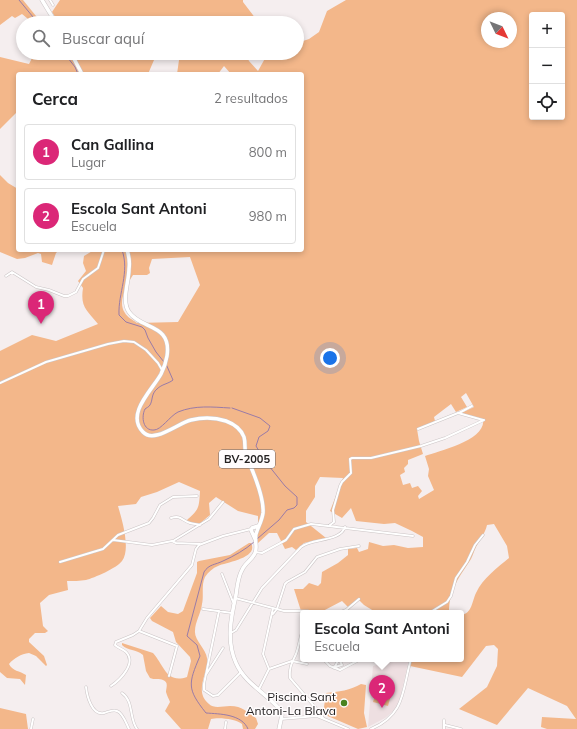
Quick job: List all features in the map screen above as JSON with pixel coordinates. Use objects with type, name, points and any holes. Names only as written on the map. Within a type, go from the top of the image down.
[{"type":"main road","points":[[38,0],[44,4]]},
{"type":"main road","points":[[42,0],[52,16]]},
{"type":"main road","points":[[75,60],[81,72]]},
{"type":"main road","name":"BV-2005","points":[[127,252],[130,264],[125,297],[127,308],[131,315],[155,328],[163,336],[167,347],[166,361],[163,371],[140,406],[137,418],[140,429],[146,435],[155,436],[191,420],[203,418],[221,420],[237,427],[243,436],[246,456],[262,502],[263,512],[259,525],[254,531],[256,552]]},
{"type":"main road","points":[[256,552],[241,571],[232,613],[230,633],[234,659],[241,672],[282,713],[279,729]]},
{"type":"street","points":[[50,0],[53,5]]},
{"type":"street","points":[[6,276],[12,272],[36,287],[64,296],[70,296],[76,292],[83,279],[98,268],[103,252]]},
{"type":"street","points":[[0,383],[46,362],[108,344],[124,341],[134,342],[146,350],[163,371]]},
{"type":"street","points":[[418,429],[472,406]]},
{"type":"street","points":[[330,526],[334,522],[333,510],[340,486],[351,473],[350,459],[371,458],[422,446],[445,438],[484,420],[458,413]]},
{"type":"street","points":[[60,562],[103,549],[118,535],[149,523],[160,505],[173,497],[198,496]]},
{"type":"street","points":[[112,539],[152,545],[172,541],[209,519],[223,502]]},
{"type":"street","points":[[171,518],[179,516],[190,523],[200,525]]},
{"type":"street","points":[[256,552],[262,553],[286,540],[294,529],[311,524],[413,536]]},
{"type":"street","points":[[230,633],[236,630],[262,588],[301,547],[308,543],[337,536],[344,531],[345,527]]},
{"type":"street","points":[[172,541],[180,544],[201,544],[254,531]]},
{"type":"street","points":[[434,610],[447,602],[451,596],[456,578],[467,562],[475,545],[483,535]]},
{"type":"street","points":[[111,686],[127,672],[129,658],[126,652],[115,645],[116,642],[139,631],[147,618],[192,565],[196,549],[201,544]]},
{"type":"street","points":[[273,614],[277,609],[285,584],[305,572],[317,558],[340,548],[359,546]]},
{"type":"street","points":[[222,574],[234,603]]},
{"type":"street","points":[[235,598],[284,611],[300,612]]},
{"type":"street","points":[[346,610],[359,599]]},
{"type":"street","points":[[269,669],[263,654],[273,614],[273,608]]},
{"type":"street","points":[[203,609],[232,613]]},
{"type":"street","points":[[219,611],[203,688],[213,696],[218,695],[241,672]]},
{"type":"street","points":[[139,631],[177,646],[169,676]]},
{"type":"street","points":[[300,639],[296,654],[292,661],[290,678],[323,718]]},
{"type":"street","points":[[206,674],[223,648]]},
{"type":"street","points":[[258,690],[269,669],[292,661],[307,664]]},
{"type":"street","points":[[326,662],[330,666],[340,670],[355,662]]},
{"type":"street","points":[[334,668],[337,662]]},
{"type":"street","points":[[334,668],[342,665],[340,662]]},
{"type":"street","points":[[371,729],[388,719],[399,706],[410,662]]},
{"type":"street","points":[[86,687],[89,701],[97,712],[102,714],[117,710],[121,713],[129,729]]},
{"type":"street","points":[[122,693],[126,696],[132,712],[133,722],[137,729]]},
{"type":"street","points":[[317,716],[320,713]]},
{"type":"street","points":[[281,719],[317,716],[348,729]]},
{"type":"street","points":[[31,729],[33,719]]},
{"type":"street","points":[[444,720],[444,729]]},
{"type":"street","points":[[225,729],[226,722]]},
{"type":"street","points":[[445,725],[461,729]]},
{"type":"shaded area","points":[[0,0],[23,0],[36,16],[24,16],[22,14],[16,16],[15,18],[12,16],[0,25]]},
{"type":"shaded area","points":[[60,0],[243,0],[254,16],[55,16],[52,12]]},
{"type":"shaded area","points":[[346,0],[577,0],[577,729],[547,729],[541,727],[542,717],[576,719],[567,706],[528,688],[497,725],[459,709],[487,687],[497,666],[498,649],[494,645],[486,646],[462,677],[410,666],[411,662],[464,662],[464,614],[470,610],[476,593],[482,583],[509,558],[507,546],[494,524],[487,525],[471,559],[459,578],[453,590],[449,610],[372,610],[358,599],[348,607],[342,601],[325,610],[301,610],[294,589],[303,589],[309,583],[318,586],[321,583],[322,572],[338,563],[348,555],[348,549],[357,548],[359,552],[368,549],[369,542],[383,546],[394,545],[408,548],[423,547],[423,537],[395,523],[384,524],[356,521],[351,508],[342,518],[330,511],[343,478],[320,477],[315,486],[315,497],[306,511],[306,522],[326,538],[304,543],[296,550],[292,547],[285,549],[277,533],[269,533],[258,543],[258,516],[238,511],[216,497],[209,503],[210,515],[198,525],[186,521],[198,508],[200,491],[179,482],[157,492],[141,497],[136,504],[118,506],[126,542],[125,556],[122,561],[111,570],[90,579],[81,581],[67,581],[68,590],[49,595],[40,603],[43,626],[48,631],[45,633],[35,633],[29,639],[29,642],[44,656],[46,666],[36,656],[29,653],[20,655],[13,660],[9,664],[14,670],[26,675],[25,685],[20,679],[7,678],[0,672],[0,351],[32,335],[56,341],[98,324],[85,308],[82,294],[83,288],[78,281],[86,271],[83,263],[84,256],[91,252],[304,252],[304,72],[229,72],[224,66],[220,72],[177,72],[179,60],[248,60],[258,71],[264,60],[304,60],[304,41],[319,32],[327,11]],"holes":[[[190,257],[200,285],[178,322],[137,323],[127,316],[123,309],[122,299],[133,275],[147,275],[150,273],[149,268],[152,259]],[[466,393],[474,407],[461,413],[483,419],[482,426],[478,433],[461,444],[425,456],[429,469],[428,476],[434,490],[419,499],[418,496],[422,491],[418,486],[412,488],[410,483],[403,485],[400,475],[405,472],[404,468],[408,464],[408,460],[423,454],[417,429],[435,421],[434,417],[451,404],[456,412],[467,407],[461,397]]]},
{"type":"shaded area","points":[[0,57],[29,64],[31,60],[154,60],[149,72],[16,72],[16,113],[0,129]]},
{"type":"shaded area","points":[[0,175],[8,183],[16,188],[16,252],[57,252],[52,265],[42,262],[41,254],[38,253],[25,258],[17,259],[0,252]]},
{"type":"shaded area","points":[[251,543],[252,548],[246,556],[212,569],[205,577],[203,583],[203,601],[196,624],[195,634],[205,651],[207,658],[202,688],[204,699],[211,706],[234,706],[241,708],[256,718],[258,724],[255,729],[243,729],[242,724],[239,722],[214,718],[211,719],[208,729],[181,729],[165,711],[170,702],[166,692],[166,682],[162,679],[150,678],[146,671],[143,655],[124,647],[122,643],[153,653],[170,676],[174,678],[187,677],[191,661],[190,657],[176,642],[173,632],[152,621],[150,618],[161,606],[168,612],[178,614],[183,611],[197,573],[197,562],[230,555]]},
{"type":"shaded area","points":[[388,662],[408,662],[398,705],[385,718],[368,727],[373,666]]},
{"type":"shaded area","name":"Piscina Sant Antoni-La Blava","points":[[361,684],[366,685],[364,713],[367,727],[358,729],[323,714],[326,693],[353,688]]},
{"type":"shaded area","points":[[378,684],[393,688],[388,706],[373,702]]},
{"type":"shaded area","points":[[0,708],[26,714],[28,729],[0,729]]},
{"type":"waterway","points":[[19,0],[32,16]]},
{"type":"waterway","points":[[70,60],[77,72]]},
{"type":"waterway","points":[[122,252],[125,266],[119,315],[126,322],[142,327],[145,330],[156,352],[164,362]]},
{"type":"waterway","points":[[166,364],[173,380],[155,391],[150,405],[145,409],[143,419],[147,428],[150,430],[157,429],[178,412],[191,408],[230,408]]},
{"type":"waterway","points":[[232,408],[260,418],[270,426],[268,431],[259,437],[256,446],[265,461],[285,486],[297,497],[297,505],[294,508],[287,510],[279,520],[257,539]]},
{"type":"waterway","points":[[248,729],[241,720],[236,718],[206,713],[195,698],[191,686],[193,673],[200,656],[197,645],[187,636],[206,569],[235,555],[254,542]]},
{"type":"place","name":"Can Gallina","points":[[41,324]]},
{"type":"place","name":"Piscina Sant Antoni-La Blava","points":[[344,703]]},
{"type":"place","name":"Escola Sant Antoni","points":[[382,708]]}]
